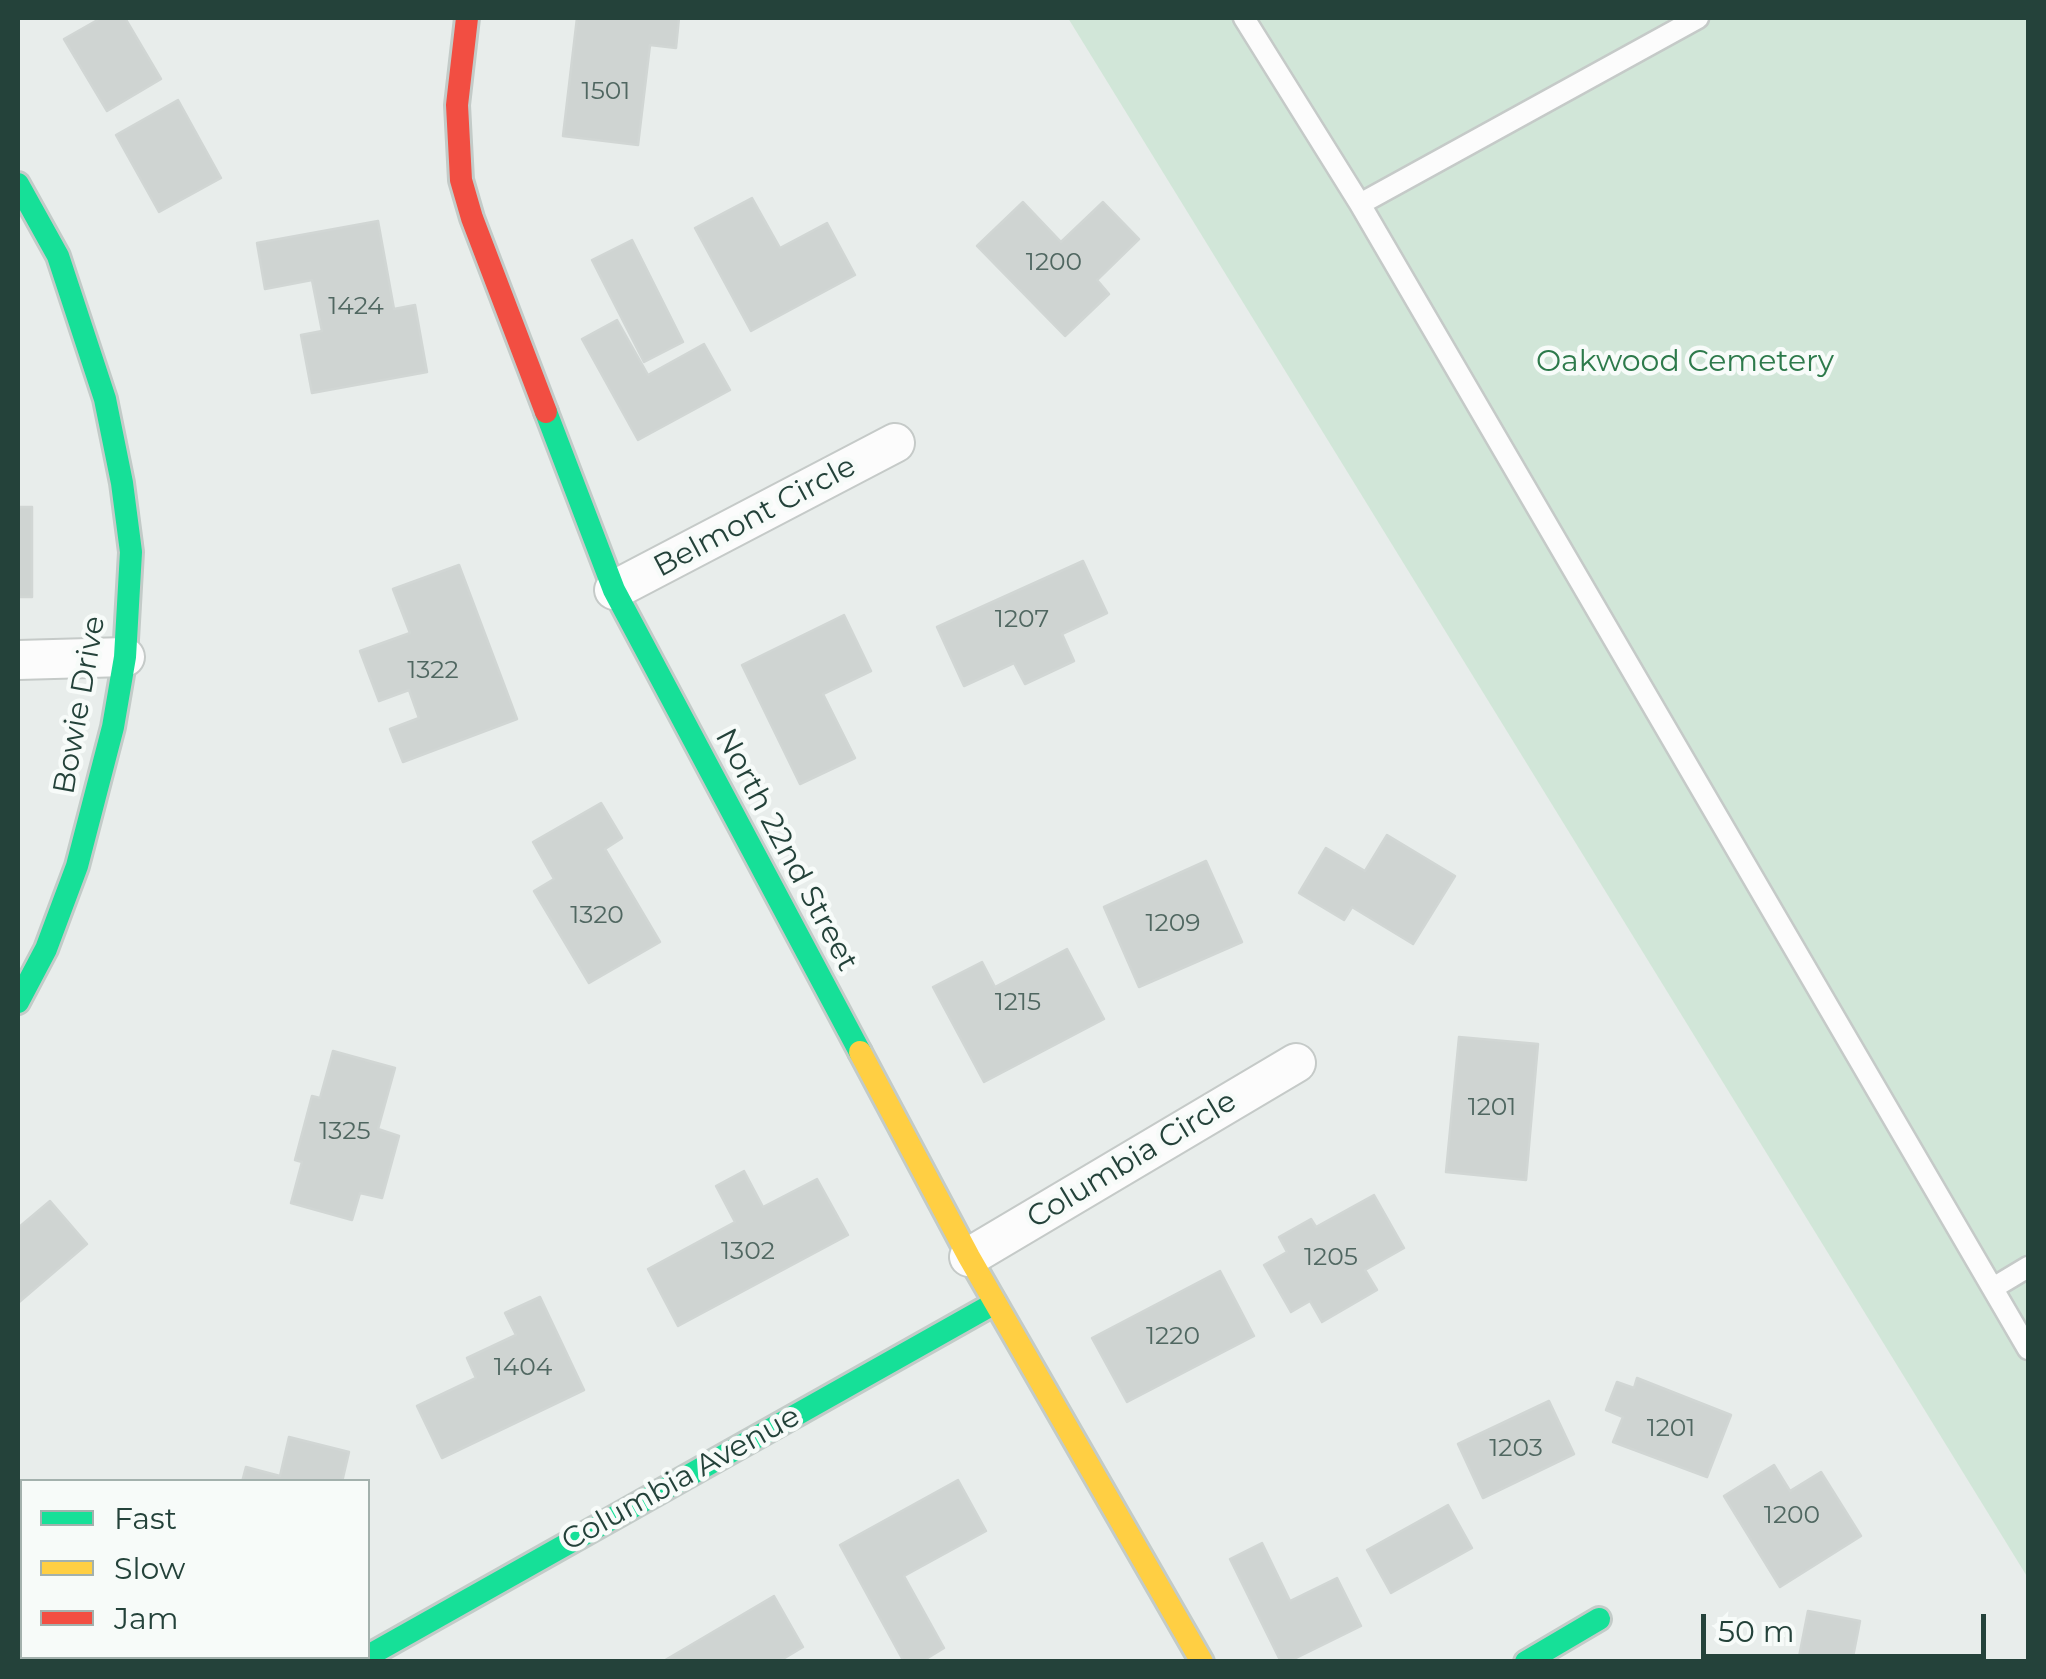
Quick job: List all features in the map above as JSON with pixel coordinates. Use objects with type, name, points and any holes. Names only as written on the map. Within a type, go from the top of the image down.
[{"type":"street","name":"North 22nd Street","points":[[467,18],[456,105],[461,180],[614,590],[968,1257],[1202,1662]]},
{"type":"street","name":"Bowie Drive","points":[[18,184],[58,256],[105,399],[122,483],[130,552],[125,657],[113,727],[77,866],[46,949],[18,1002]]},
{"type":"street","name":"Belmont Circle","points":[[614,590],[895,443]]},
{"type":"street","points":[[18,660],[125,657]]},
{"type":"street","name":"Columbia Circle","points":[[968,1257],[1296,1063]]},
{"type":"street","name":"Columbia Avenue","points":[[370,1654],[994,1303]]},
{"type":"street","points":[[1526,1662],[1599,1619]]},
{"type":"lane","points":[[1244,18],[1360,204],[2028,1349]]},
{"type":"lane","points":[[1360,204],[1698,18]]},
{"type":"lane","points":[[1993,1288],[2028,1267]]},
{"type":"green space","name":"Oakwood Cemetery","points":[[1068,18],[2028,18],[2028,1578]]},
{"type":"building","points":[[101,18],[125,18],[161,79],[107,111],[64,39]]},
{"type":"building","points":[[577,18],[679,18],[676,48],[650,45],[638,145],[563,136]]},
{"type":"building","points":[[178,100],[221,178],[159,212],[116,135]]},
{"type":"building","points":[[752,198],[780,248],[827,223],[855,275],[751,331],[695,228]]},
{"type":"building","points":[[1023,202],[1061,242],[1103,202],[1139,239],[1097,280],[1109,294],[1065,336],[977,246]]},
{"type":"building","points":[[378,221],[394,309],[415,305],[427,372],[312,393],[301,335],[322,331],[312,280],[265,289],[257,243]]},
{"type":"building","points":[[632,240],[683,342],[644,362],[592,260]]},
{"type":"building","points":[[617,320],[648,375],[704,344],[730,390],[638,440],[582,339]]},
{"type":"building","points":[[18,507],[32,507],[32,597],[18,597]]},
{"type":"building","points":[[1083,561],[1107,613],[1062,634],[1074,661],[1025,684],[1014,663],[964,686],[937,627]]},
{"type":"building","points":[[459,565],[517,719],[403,762],[390,729],[419,718],[409,690],[379,701],[360,651],[410,633],[393,589]]},
{"type":"building","points":[[844,615],[871,671],[823,694],[855,758],[800,784],[742,665]]},
{"type":"building","points":[[601,803],[622,838],[605,849],[660,942],[589,983],[534,891],[554,879],[533,842]]},
{"type":"building","points":[[1387,835],[1455,876],[1413,944],[1352,907],[1344,920],[1299,893],[1326,848],[1365,871]]},
{"type":"building","points":[[1206,861],[1242,942],[1139,987],[1104,907]]},
{"type":"building","points":[[1067,949],[1104,1019],[984,1082],[933,987],[982,962],[995,987]]},
{"type":"building","points":[[1459,1037],[1538,1044],[1526,1180],[1446,1172]]},
{"type":"building","points":[[333,1051],[395,1068],[378,1129],[399,1136],[382,1198],[360,1193],[352,1220],[291,1203],[302,1162],[295,1160],[312,1096],[320,1098]]},
{"type":"building","points":[[744,1171],[763,1207],[817,1179],[848,1235],[678,1326],[648,1269],[735,1222],[716,1186]]},
{"type":"building","points":[[1374,1195],[1404,1248],[1365,1270],[1377,1290],[1322,1322],[1310,1301],[1291,1312],[1264,1265],[1287,1252],[1279,1237],[1311,1219],[1316,1227]]},
{"type":"building","points":[[50,1201],[87,1244],[18,1303],[18,1228]]},
{"type":"building","points":[[1220,1271],[1254,1336],[1127,1402],[1092,1338]]},
{"type":"building","points":[[540,1297],[584,1390],[442,1458],[417,1406],[476,1378],[467,1358],[516,1335],[505,1313]]},
{"type":"building","points":[[1637,1378],[1731,1415],[1707,1477],[1613,1442],[1623,1417],[1606,1410],[1617,1382],[1634,1388]]},
{"type":"building","points":[[1549,1401],[1574,1454],[1483,1498],[1458,1444]]},
{"type":"building","points":[[289,1437],[349,1452],[343,1479],[243,1479],[246,1467],[280,1476]]},
{"type":"building","points":[[1774,1465],[1790,1491],[1821,1472],[1861,1536],[1780,1587],[1724,1496]]},
{"type":"building","points":[[958,1480],[986,1531],[904,1576],[944,1648],[921,1662],[904,1662],[840,1545]]},
{"type":"building","points":[[1448,1505],[1472,1548],[1391,1593],[1367,1550]]},
{"type":"building","points":[[1262,1543],[1290,1601],[1337,1578],[1361,1626],[1281,1662],[1230,1559]]},
{"type":"building","points":[[20,1547],[18,1611],[18,1548]]},
{"type":"building","points":[[774,1596],[803,1647],[778,1662],[662,1662]]},
{"type":"building","points":[[1808,1611],[1860,1621],[1852,1662],[1798,1662]]},
{"type":"building","points":[[44,1659],[132,1659],[128,1662]]},
{"type":"traffic: fast","points":[[18,184],[58,256],[105,399],[131,552],[125,657],[113,727],[77,866],[46,949],[18,1002]]},
{"type":"traffic: fast","points":[[546,412],[614,590],[860,1052]]},
{"type":"traffic: fast","points":[[370,1655],[995,1303]]},
{"type":"traffic: fast","points":[[1526,1662],[1599,1619]]},
{"type":"traffic: slow","points":[[860,1052],[969,1257],[1202,1662]]},
{"type":"traffic: jam","points":[[467,18],[457,105],[461,180],[546,412]]}]
